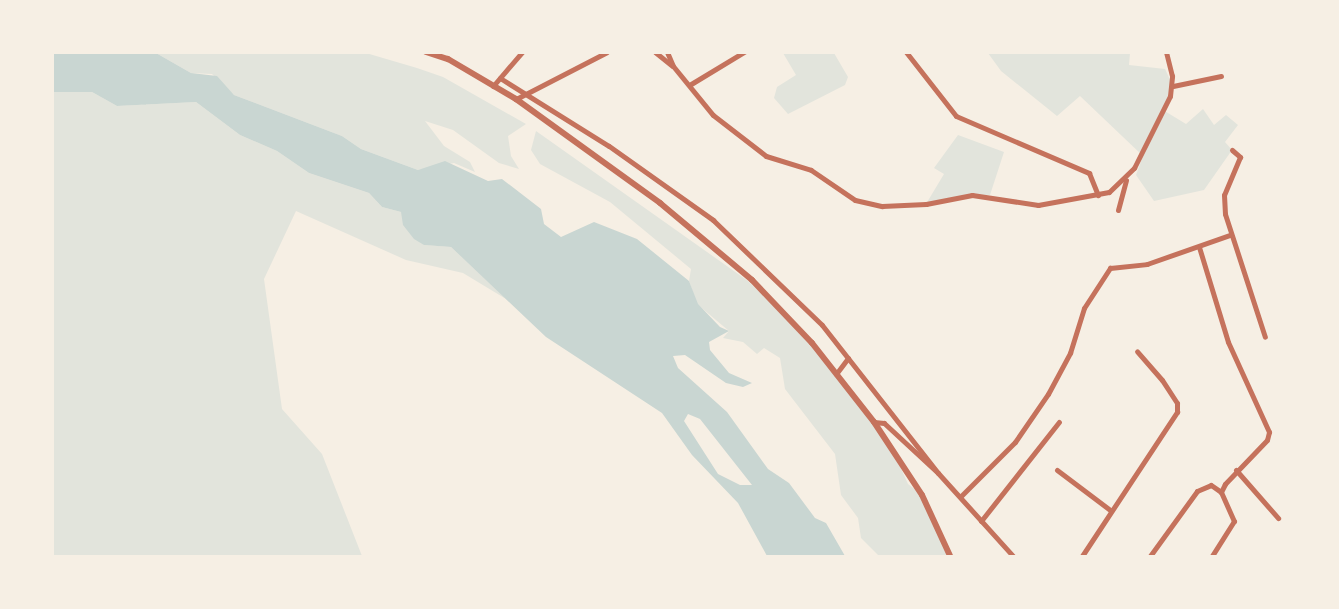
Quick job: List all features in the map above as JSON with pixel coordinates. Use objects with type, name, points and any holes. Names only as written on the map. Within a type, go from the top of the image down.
[{"type":"street","points":[[426,52],[448,60],[516,99],[709,241],[752,280],[836,374],[874,422],[922,495],[950,556]]},
{"type":"street","points":[[492,86],[522,52]]},
{"type":"street","points":[[516,99],[607,52]]},
{"type":"street","points":[[655,52],[691,84],[713,115],[766,156],[804,167],[855,200],[912,205],[990,195],[1038,205],[1098,195],[1126,177]]},
{"type":"street","points":[[667,52],[673,66]]},
{"type":"street","points":[[691,84],[744,52]]},
{"type":"street","points":[[906,52],[956,116],[1089,173],[1098,195]]},
{"type":"street","points":[[1118,210],[1126,177],[1142,154],[1173,86],[1166,52]]},
{"type":"street","points":[[1173,86],[1221,76]]},
{"type":"street","points":[[500,78],[528,94],[713,220],[822,325],[938,473],[1013,556]]},
{"type":"street","points":[[1231,150],[1240,157],[1224,195],[1230,236],[1265,337]]},
{"type":"street","points":[[961,496],[1015,442],[1048,394],[1070,353],[1084,309],[1110,268],[1147,264],[1230,236]]},
{"type":"street","points":[[1199,247],[1228,342],[1269,432],[1267,440],[1236,470],[1221,492]]},
{"type":"street","points":[[1082,556],[1177,412],[1177,403],[1162,380],[1137,351]]},
{"type":"street","points":[[836,374],[848,358]]},
{"type":"street","points":[[874,422],[884,423],[924,464],[938,473]]},
{"type":"street","points":[[981,521],[1059,422]]},
{"type":"street","points":[[1057,470],[1110,510]]},
{"type":"street","points":[[1236,470],[1278,517]]},
{"type":"street","points":[[1150,556],[1197,491],[1211,485],[1221,492],[1234,521],[1212,556]]},
{"type":"shaded area","points":[[53,52],[156,53],[191,73],[217,76],[234,95],[342,136],[361,149],[418,170],[445,161],[488,181],[502,179],[541,209],[544,224],[561,237],[594,222],[637,239],[689,281],[698,304],[720,327],[729,331],[709,342],[710,350],[729,373],[752,383],[743,387],[726,383],[685,355],[673,356],[678,368],[727,412],[768,469],[789,483],[815,518],[826,523],[845,556],[767,556],[738,503],[692,455],[662,413],[546,337],[451,247],[424,245],[414,239],[403,225],[401,212],[382,207],[369,193],[309,173],[277,151],[240,135],[196,102],[117,106],[92,92],[53,92]],"holes":[[[688,414],[700,419],[752,485],[740,485],[718,474],[684,421]]]},
{"type":"shaded area","points":[[156,53],[366,53],[417,68],[443,77],[526,124],[508,136],[511,156],[519,169],[499,163],[453,130],[425,121],[444,146],[470,162],[475,172],[454,163],[418,170],[361,149],[342,136],[234,95],[212,74],[191,73]]},
{"type":"shaded area","points":[[783,53],[834,53],[848,77],[845,85],[788,114],[774,98],[777,87],[796,75]]},
{"type":"shaded area","points":[[988,53],[1130,53],[1129,65],[1165,69],[1173,86],[1163,110],[1186,124],[1203,109],[1214,125],[1226,115],[1238,125],[1225,142],[1232,150],[1204,190],[1154,201],[1136,175],[1143,156],[1080,96],[1057,116],[1001,71]]},
{"type":"shaded area","points":[[67,89],[92,92],[117,106],[196,102],[240,135],[277,151],[309,173],[369,193],[382,207],[401,212],[424,245],[451,247],[506,299],[463,273],[406,260],[296,211],[264,279],[282,409],[322,454],[362,556],[53,556],[53,92]]},
{"type":"shaded area","points":[[536,131],[748,281],[812,343],[893,451],[908,484],[922,495],[950,556],[879,556],[861,538],[858,518],[841,495],[835,454],[785,389],[780,358],[764,348],[757,354],[743,342],[723,338],[729,331],[697,304],[689,281],[691,269],[610,202],[540,164],[531,150]]},
{"type":"shaded area","points":[[958,135],[1004,152],[990,195],[926,204],[944,174],[934,168]]}]
